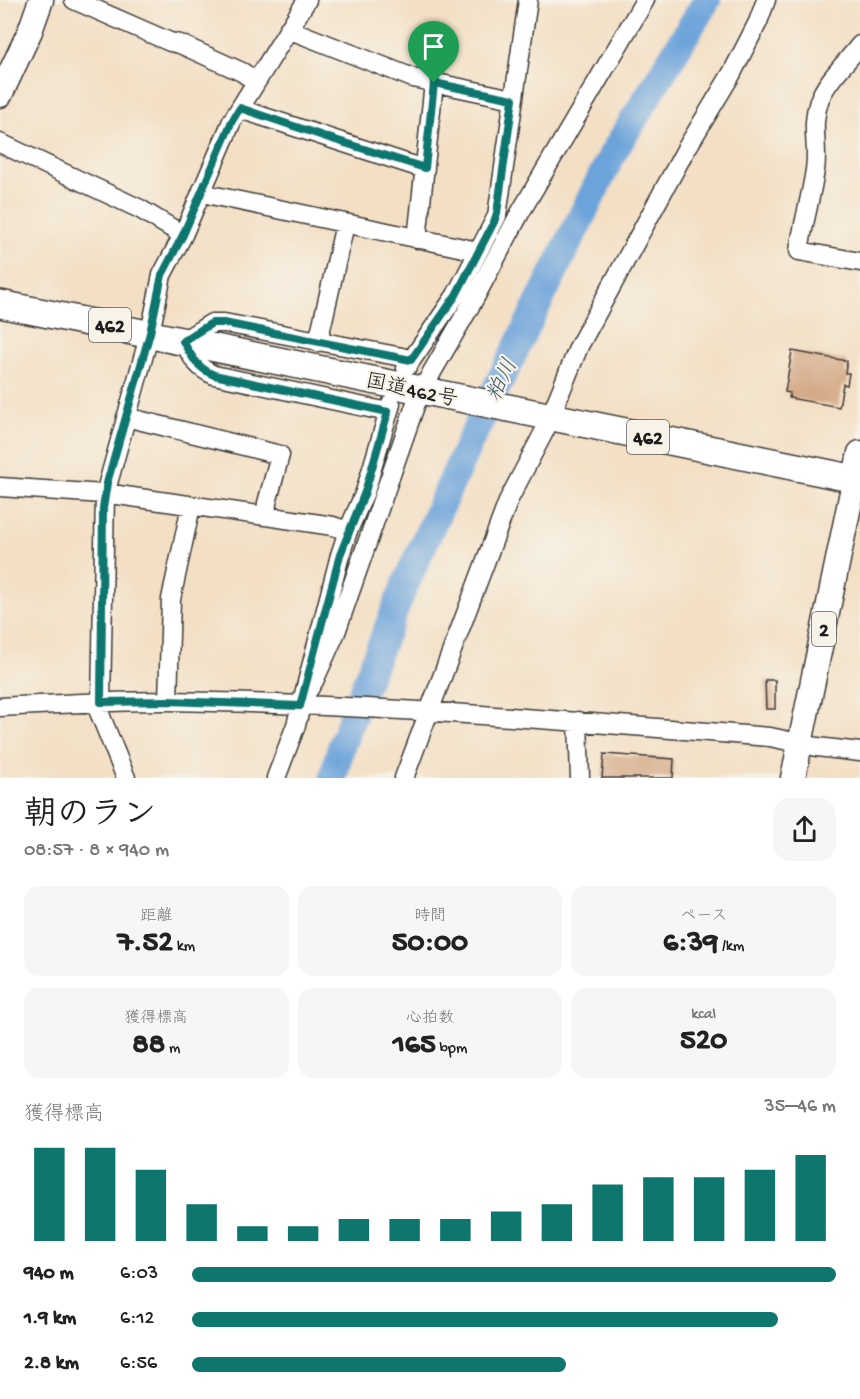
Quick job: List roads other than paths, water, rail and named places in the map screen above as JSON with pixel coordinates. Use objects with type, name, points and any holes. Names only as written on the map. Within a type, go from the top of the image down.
[{"type":"highway","name":"国道462号","points":[[0,304],[857,480]]},
{"type":"main road","points":[[0,95],[30,31],[41,0]]},
{"type":"main road","name":"2","points":[[793,778],[857,480],[860,453]]},
{"type":"street","points":[[74,0],[170,42],[180,44],[242,72],[255,81]]},
{"type":"street","points":[[304,704],[348,531],[365,492],[389,408],[214,375],[203,370],[195,362],[183,341],[212,323],[224,323],[318,342],[408,364],[456,295],[497,213],[528,0]]},
{"type":"street","points":[[276,778],[304,704],[336,632],[413,410],[520,213],[645,0]]},
{"type":"street","points":[[404,778],[509,499],[549,417],[579,346],[668,182],[732,73],[758,22],[766,0]]},
{"type":"street","points":[[126,778],[98,702],[105,494],[150,333],[162,275],[183,235],[240,108],[288,29],[300,2]]},
{"type":"street","points":[[288,29],[300,36],[413,78],[513,99]]},
{"type":"street","points":[[860,45],[830,83],[820,100],[814,128],[815,170],[799,251],[860,262]]},
{"type":"street","points":[[417,239],[434,83]]},
{"type":"street","points":[[240,108],[425,168]]},
{"type":"street","points":[[0,142],[140,209],[183,235]]},
{"type":"street","points":[[202,190],[211,195],[468,249],[477,254]]},
{"type":"street","points":[[318,342],[345,224]]},
{"type":"street","points":[[126,417],[280,455],[267,502],[266,516]]},
{"type":"street","points":[[0,487],[105,494],[333,526],[348,531]]},
{"type":"street","points":[[168,701],[171,599],[191,506]]},
{"type":"street","points":[[0,707],[168,701],[429,710],[770,737],[800,744],[860,752]]},
{"type":"street","points":[[578,721],[580,778]]},
{"type":"waterway","name":"粕川","points":[[333,778],[341,747],[405,585],[469,443],[613,153],[707,0]]}]
